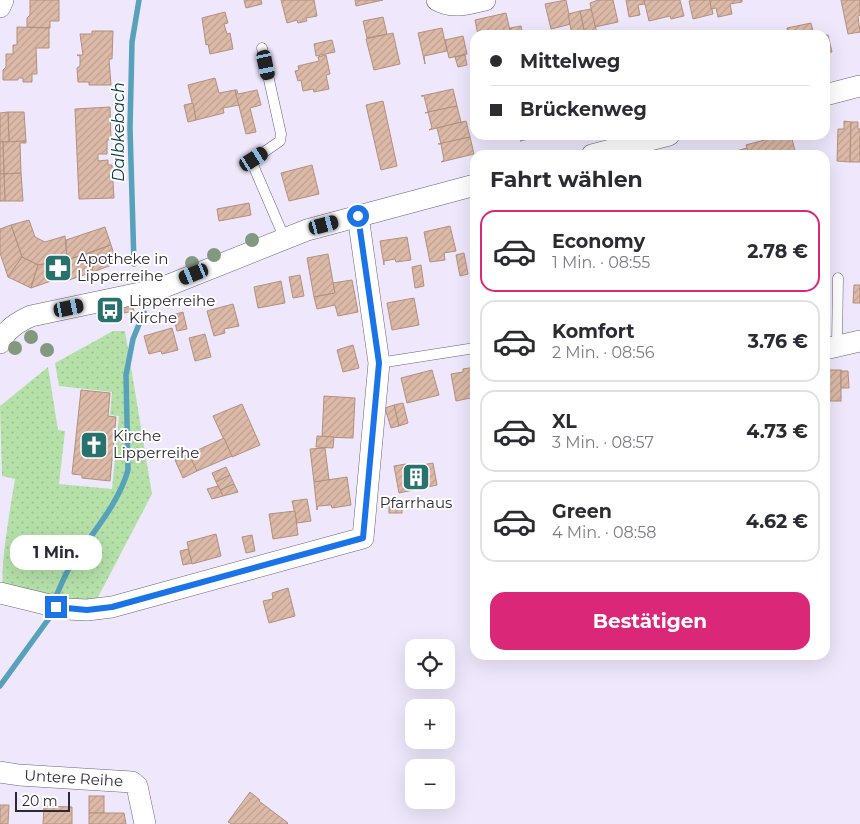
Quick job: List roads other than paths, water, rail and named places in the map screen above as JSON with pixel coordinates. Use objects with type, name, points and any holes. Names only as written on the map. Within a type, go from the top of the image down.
[{"type":"street","points":[[0,7],[3,0]]},
{"type":"street","points":[[437,0],[443,4],[464,5],[485,0]]},
{"type":"street","points":[[830,94],[860,86]]},
{"type":"street","points":[[621,150],[653,140]]},
{"type":"street","points":[[1,339],[9,329],[31,316],[159,289],[284,238],[470,186]]},
{"type":"street","points":[[0,593],[66,609],[87,610],[112,607],[363,538],[379,363],[358,216]]},
{"type":"street","points":[[831,348],[860,340]]},
{"type":"street","name":"Untere Reihe","points":[[0,772],[19,775],[132,782],[137,786],[145,824]]},
{"type":"lane","points":[[262,48],[281,134],[280,141],[254,159],[253,165],[284,238]]},
{"type":"lane","points":[[831,348],[838,278]]},
{"type":"lane","points":[[379,363],[470,349]]},
{"type":"waterway","name":"Dalbkebach","points":[[134,264],[130,128],[132,42],[139,0]]},
{"type":"waterway","name":"Dalbkebach","points":[[56,596],[68,570],[117,496],[128,470],[126,375],[133,339],[144,312]]},
{"type":"waterway","name":"Dalbkebach","points":[[0,686],[50,617]]},
{"type":"place","name":"Apotheke in Lipperreihe","points":[[58,268]]},
{"type":"place","name":"Lipperreihe Kirche","points":[[110,310]]},
{"type":"place","name":"Kirche Lipperreihe","points":[[94,445]]},
{"type":"place","name":"Pfarrhaus","points":[[416,477]]}]
